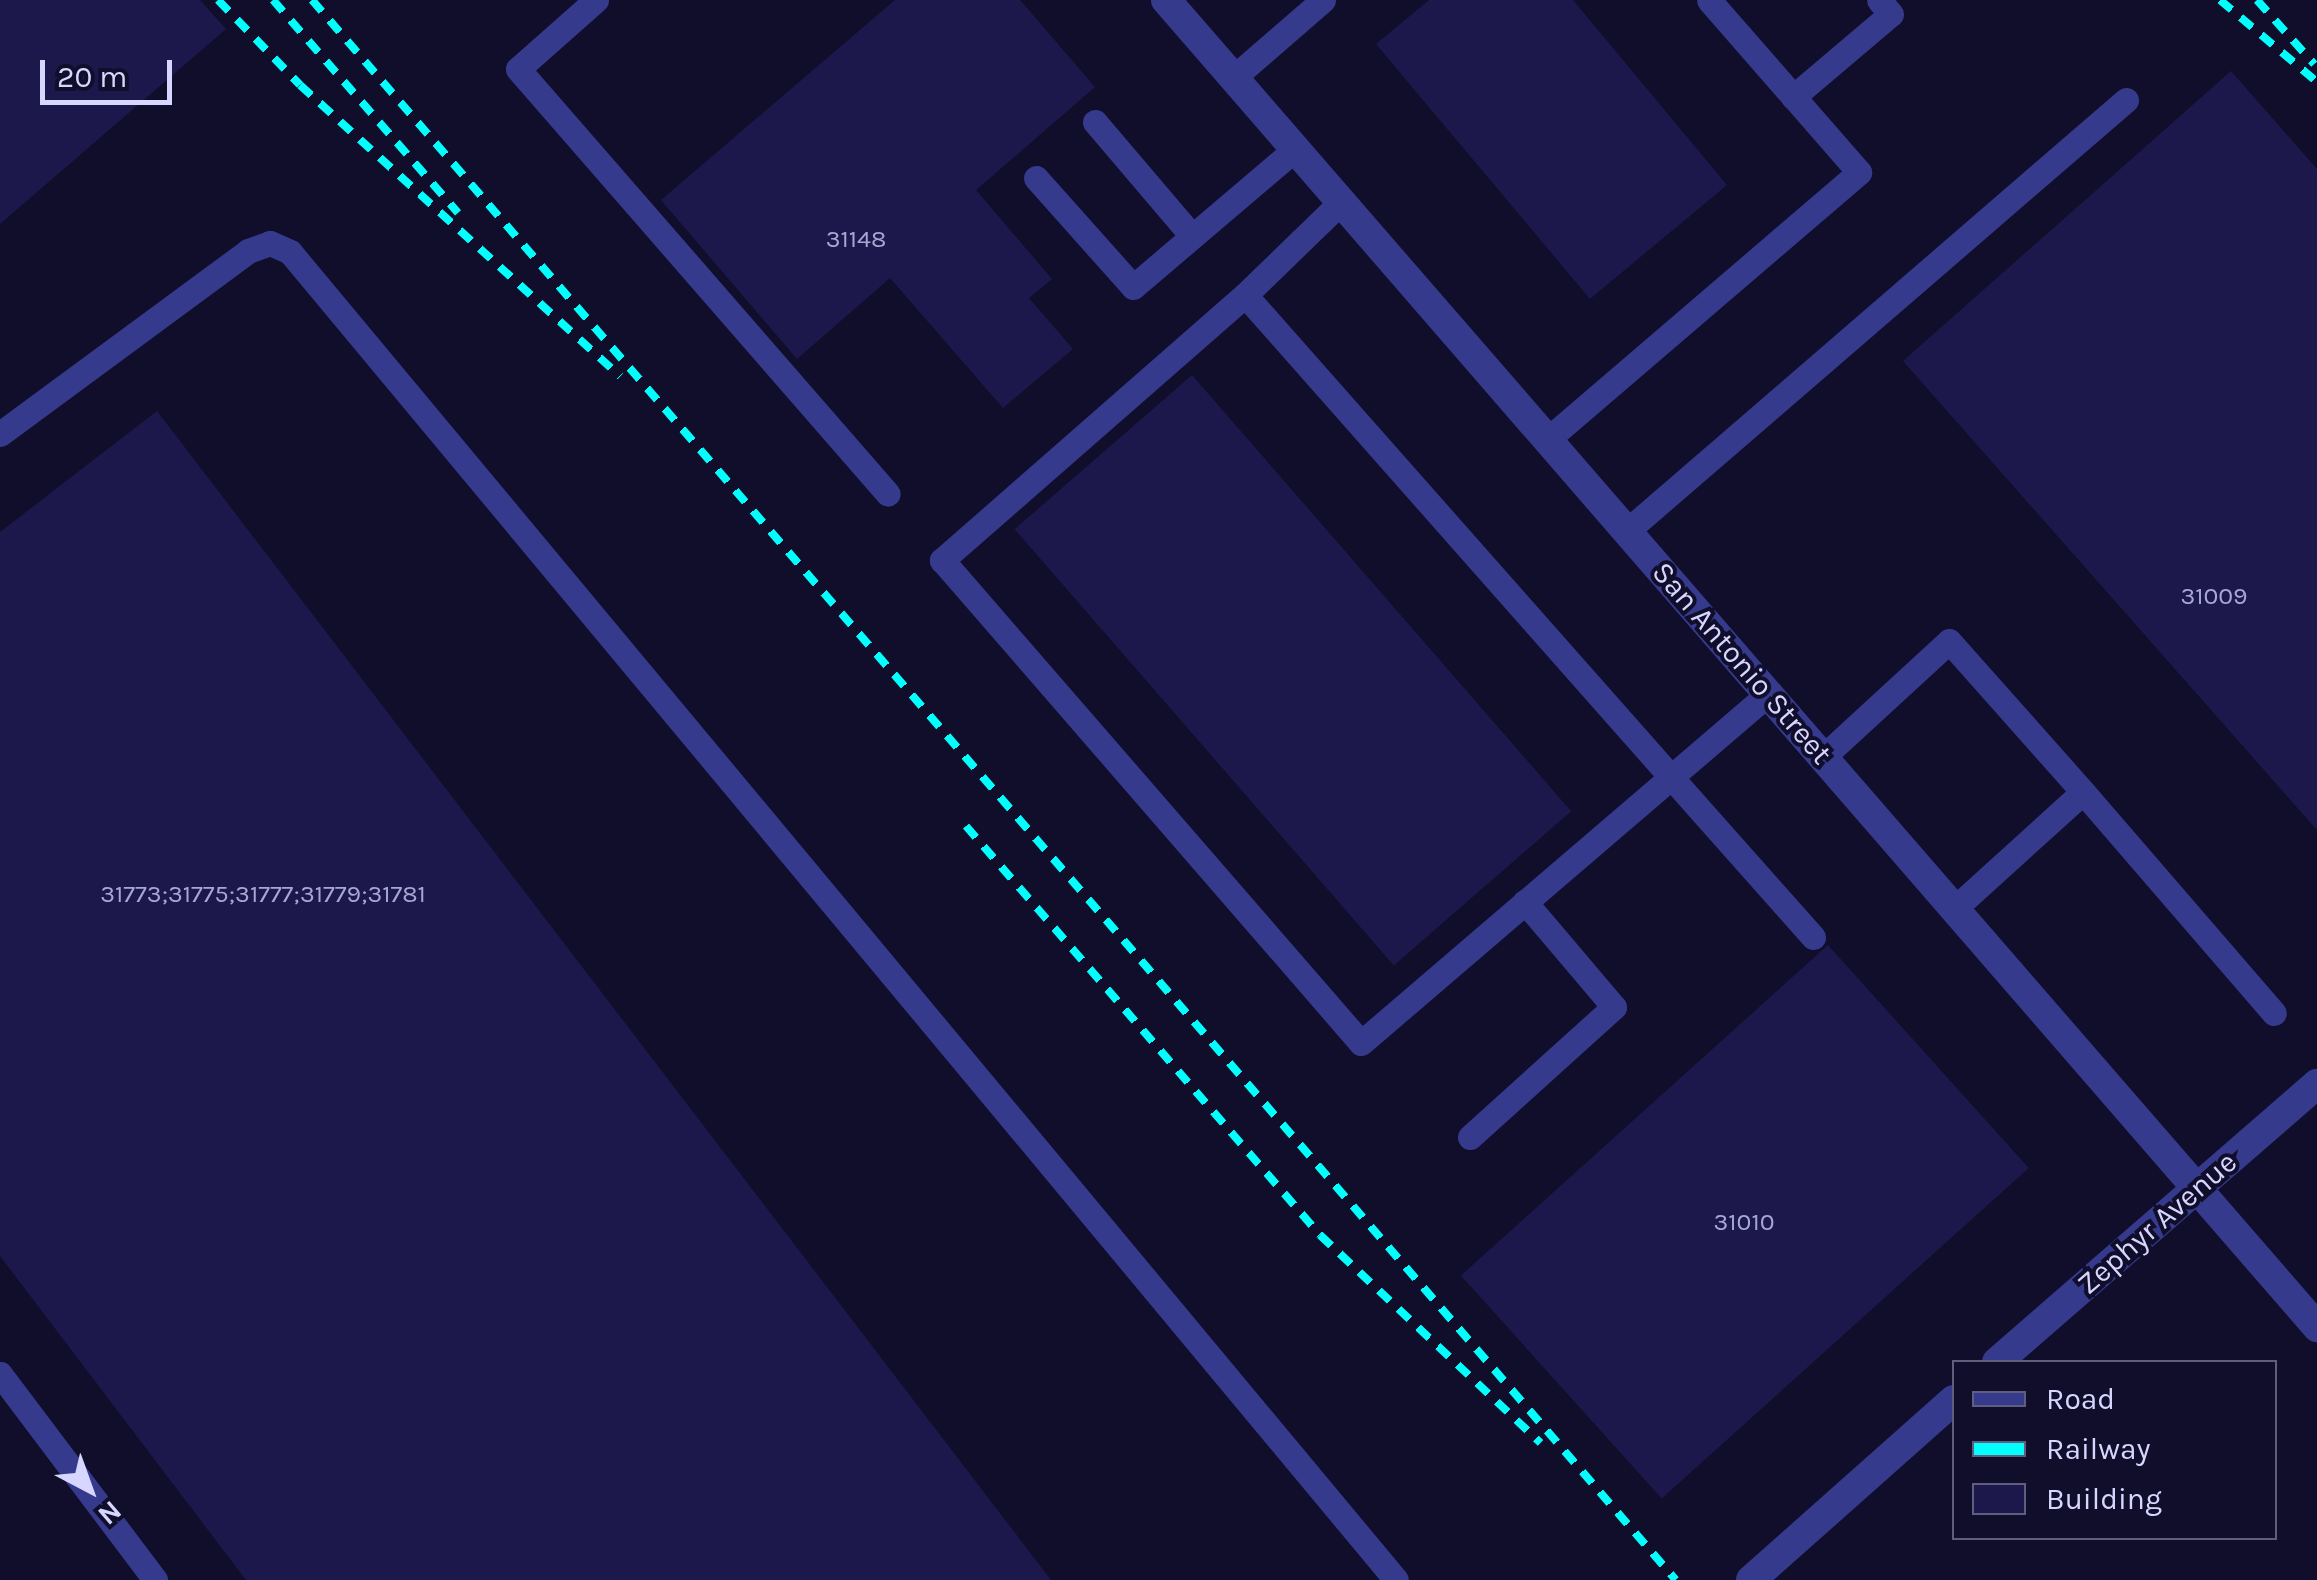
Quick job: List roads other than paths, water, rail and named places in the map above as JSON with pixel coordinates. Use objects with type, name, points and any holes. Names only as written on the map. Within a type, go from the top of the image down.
[{"type":"street","name":"San Antonio Street","points":[[1166,0],[2317,1327]]},
{"type":"street","name":"Zephyr Avenue","points":[[1999,1360],[2317,1084]]},
{"type":"street","points":[[1750,1580],[1952,1402]]},
{"type":"lane","points":[[596,0],[518,69],[888,494]]},
{"type":"lane","points":[[1233,78],[1322,0]]},
{"type":"lane","points":[[1548,438],[1859,172],[1709,0]]},
{"type":"lane","points":[[1794,96],[1893,5]]},
{"type":"lane","points":[[1628,530],[2126,100]]},
{"type":"lane","points":[[1095,122],[1192,236]]},
{"type":"lane","points":[[1036,178],[1133,286],[1295,149]]},
{"type":"lane","points":[[1341,202],[1244,295],[942,560],[1361,1043],[1768,694]]},
{"type":"lane","points":[[0,434],[248,251],[270,243],[290,252],[1396,1580]]},
{"type":"lane","points":[[1244,295],[1812,937]]},
{"type":"lane","points":[[1823,758],[1949,642],[2274,1012]]},
{"type":"lane","points":[[1954,908],[2083,792]]},
{"type":"lane","points":[[1470,1137],[1614,1007],[1525,902]]},
{"type":"lane","points":[[0,1374],[156,1580]]},
{"type":"railway","points":[[218,0],[300,85],[620,376]]},
{"type":"railway","points":[[273,0],[458,213]]},
{"type":"railway","points":[[312,0],[1676,1580]]},
{"type":"railway","points":[[2220,0],[2317,82]]},
{"type":"railway","points":[[2257,0],[2314,64]]},
{"type":"railway","points":[[966,826],[1320,1235],[1541,1443]]}]
